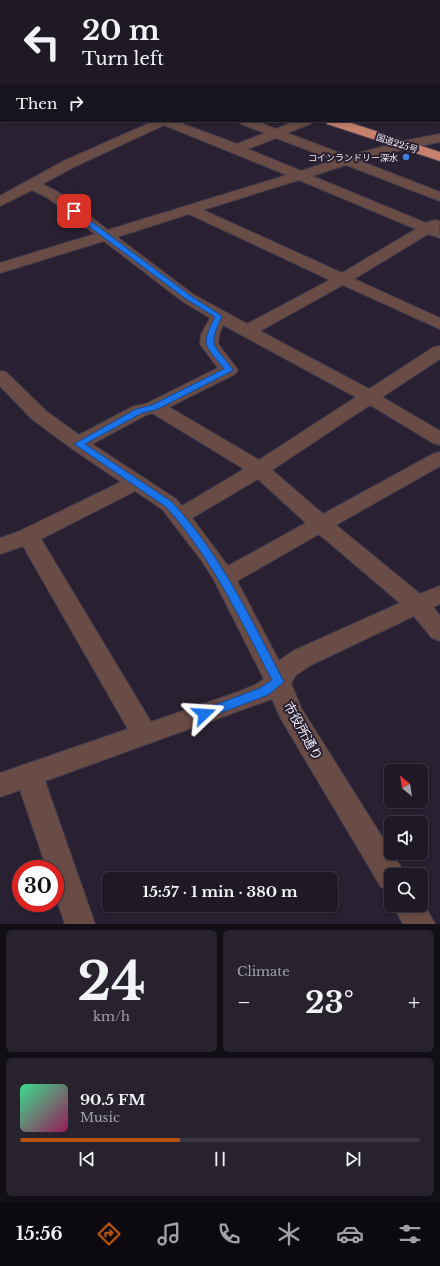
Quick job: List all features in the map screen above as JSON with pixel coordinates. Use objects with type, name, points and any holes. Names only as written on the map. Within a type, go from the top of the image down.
[{"type":"highway","name":"国道225号","points":[[335,122],[440,157]]},
{"type":"street","points":[[0,202],[31,184],[162,122]]},
{"type":"street","points":[[167,122],[436,228]]},
{"type":"street","points":[[248,122],[440,198]]},
{"type":"street","points":[[237,149],[303,122]]},
{"type":"street","points":[[0,268],[346,161],[403,145],[440,138]]},
{"type":"street","points":[[31,184],[53,195],[188,298],[370,397],[440,439]]},
{"type":"street","points":[[191,210],[343,278],[440,324]]},
{"type":"street","points":[[247,331],[436,228]]},
{"type":"street","points":[[78,444],[139,411],[155,407],[229,370],[209,344],[210,335],[219,316]]},
{"type":"street","points":[[180,516],[259,469],[440,351]]},
{"type":"street","name":"市役所通り","points":[[0,376],[39,415],[78,444],[169,504],[180,516],[210,556],[224,578],[278,682],[290,712],[385,868]]},
{"type":"street","points":[[155,407],[259,469],[322,525],[418,604],[440,632]]},
{"type":"street","points":[[224,578],[322,525],[440,458]]},
{"type":"street","points":[[0,546],[28,536],[137,482]]},
{"type":"street","points":[[28,536],[145,735]]},
{"type":"street","points":[[0,785],[264,692],[278,682],[287,668],[302,658],[440,594]]},
{"type":"street","points":[[29,775],[80,924]]},
{"type":"street","points":[[412,912],[420,924]]},
{"type":"place","name":"コインランドリー深水","points":[[406,157]]},
{"type":"route","points":[[74,211],[188,298],[219,316],[210,335],[209,344],[229,370],[155,407],[139,411],[78,444],[169,504],[180,516],[210,556],[224,578],[278,682],[264,692],[204,714]]}]
